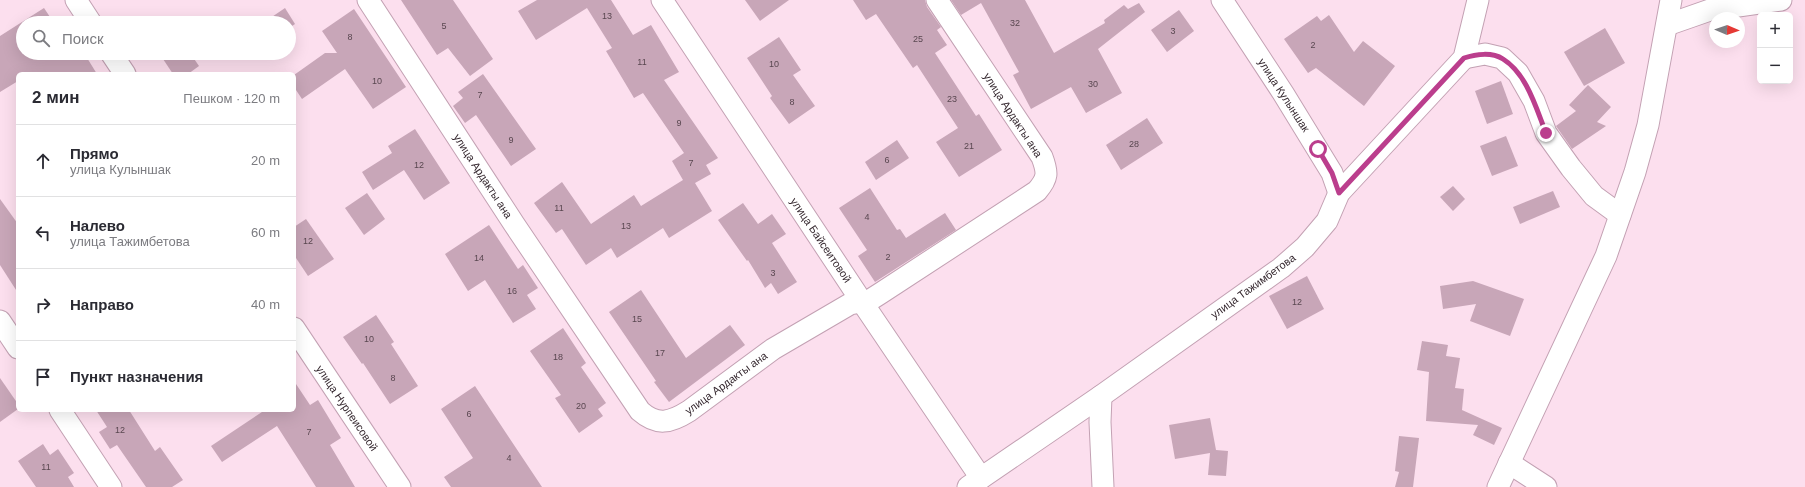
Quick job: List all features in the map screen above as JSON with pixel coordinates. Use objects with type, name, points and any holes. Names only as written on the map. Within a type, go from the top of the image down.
[{"type":"street","points":[[76,0],[86,16]]},
{"type":"street","name":"улица Ардакты ана","points":[[368,0],[514,224],[640,411],[654,421],[666,421],[677,418],[773,349],[850,304],[870,300],[1037,192],[1046,177],[1046,167],[1042,157],[937,0]]},
{"type":"street","name":"улица Байсеитовой","points":[[662,0],[862,302],[974,482]]},
{"type":"street","name":"улица Кулыншак","points":[[1222,0],[1283,93],[1332,173],[1339,193]]},
{"type":"street","name":"улица Тажимбетова","points":[[974,482],[1101,396],[1293,258],[1305,247],[1327,221],[1339,193],[1464,58],[1478,0]]},
{"type":"street","points":[[1498,487],[1606,256],[1635,172],[1648,125],[1671,0]]},
{"type":"street","points":[[1667,25],[1710,10],[1781,0]]},
{"type":"street","points":[[1464,58],[1485,54],[1502,58],[1518,73],[1534,101],[1546,133],[1571,168],[1594,196],[1620,215]]},
{"type":"street","points":[[116,60],[124,72]]},
{"type":"street","points":[[0,321],[16,345]]},
{"type":"street","name":"улица Нурпеисовой","points":[[296,331],[400,487]]},
{"type":"street","points":[[1101,396],[1100,422],[1103,487]]},
{"type":"street","points":[[61,412],[111,487]]},
{"type":"street","points":[[1509,463],[1546,487]]},
{"type":"building","points":[[401,0],[453,0],[493,59],[470,76],[448,48],[437,55]]},
{"type":"building","points":[[537,0],[611,0],[633,35],[651,25],[679,72],[664,80],[718,158],[706,165],[711,174],[695,183],[712,211],[669,238],[663,228],[617,258],[611,248],[586,265],[562,229],[556,233],[534,203],[562,182],[591,224],[634,195],[641,206],[683,180],[672,161],[684,153],[643,93],[634,98],[606,51],[612,48],[587,8],[536,40],[518,11]]},
{"type":"building","points":[[745,0],[789,0],[760,21]]},
{"type":"building","points":[[853,0],[925,0],[927,7],[941,27],[937,30],[947,45],[935,53],[976,116],[979,114],[1002,150],[959,177],[936,142],[958,128],[917,65],[913,68],[876,14],[866,20]]},
{"type":"building","points":[[951,0],[1025,0],[1054,53],[1105,23],[1104,20],[1124,5],[1128,9],[1139,3],[1145,12],[1098,49],[1122,93],[1086,113],[1071,87],[1031,109],[1013,75],[1019,72],[981,3],[961,15]]},
{"type":"building","points":[[44,8],[49,16],[31,16]]},
{"type":"building","points":[[285,8],[290,16],[273,16]]},
{"type":"building","points":[[354,9],[406,87],[373,109],[345,69],[302,99],[296,90],[296,74],[325,53],[337,53],[322,31]]},
{"type":"building","points":[[1179,10],[1194,31],[1167,52],[1151,30]]},
{"type":"building","points":[[1329,15],[1354,52],[1363,41],[1395,66],[1364,106],[1316,68],[1308,73],[1284,39],[1317,16],[1321,21]]},
{"type":"building","points":[[16,26],[16,60],[88,60],[96,72],[16,72],[16,82],[0,92],[0,36]]},
{"type":"building","points":[[1605,28],[1625,63],[1584,86],[1564,52]]},
{"type":"building","points":[[779,37],[801,70],[793,75],[815,106],[789,124],[770,98],[772,96],[747,58]]},
{"type":"building","points":[[164,60],[195,60],[199,66],[191,72],[172,72]]},
{"type":"building","points":[[483,74],[536,149],[511,166],[476,115],[465,123],[453,106],[463,98],[458,92]]},
{"type":"building","points":[[1501,81],[1513,114],[1487,124],[1475,91]]},
{"type":"building","points":[[1588,85],[1611,107],[1597,122],[1606,126],[1572,149],[1556,126],[1576,111],[1569,105]]},
{"type":"building","points":[[1147,118],[1163,143],[1121,170],[1106,145]]},
{"type":"building","points":[[415,129],[450,183],[424,200],[404,170],[373,190],[362,172],[392,153],[388,146]]},
{"type":"building","points":[[1506,136],[1518,166],[1492,176],[1480,146]]},
{"type":"building","points":[[897,140],[909,158],[876,180],[865,162]]},
{"type":"building","points":[[1453,186],[1465,199],[1453,211],[1440,197]]},
{"type":"building","points":[[870,188],[897,230],[900,229],[906,238],[945,213],[956,230],[875,282],[858,256],[867,250],[839,208]]},
{"type":"building","points":[[1553,191],[1560,207],[1520,224],[1513,207]]},
{"type":"building","points":[[367,193],[385,219],[364,235],[345,208]]},
{"type":"building","points":[[0,199],[16,221],[16,290],[0,265]]},
{"type":"building","points":[[743,203],[758,224],[772,214],[786,234],[772,243],[797,282],[778,294],[771,283],[765,288],[748,260],[747,261],[718,220]]},
{"type":"building","points":[[306,219],[334,259],[308,276],[296,258],[296,226]]},
{"type":"building","points":[[489,225],[518,269],[523,265],[538,288],[527,295],[536,309],[513,323],[485,280],[468,291],[445,254]]},
{"type":"building","points":[[1307,276],[1324,309],[1287,329],[1269,296]]},
{"type":"building","points":[[1473,281],[1524,299],[1510,336],[1470,321],[1476,304],[1443,309],[1440,286]]},
{"type":"building","points":[[641,290],[686,358],[730,325],[745,345],[669,402],[654,382],[656,381],[609,312]]},
{"type":"building","points":[[376,315],[394,342],[391,344],[418,386],[390,404],[363,363],[362,364],[343,337]]},
{"type":"building","points":[[563,328],[586,363],[581,367],[606,403],[598,409],[603,416],[579,433],[555,398],[561,395],[530,351]]},
{"type":"building","points":[[1422,341],[1448,345],[1446,356],[1460,358],[1455,388],[1464,389],[1462,410],[1502,428],[1494,445],[1473,435],[1478,425],[1426,421],[1429,372],[1417,370]]},
{"type":"building","points":[[0,378],[16,401],[16,410],[0,422]]},
{"type":"building","points":[[296,384],[310,405],[318,400],[341,438],[330,445],[355,487],[316,487],[277,426],[222,462],[211,446],[262,412],[296,412]]},
{"type":"building","points":[[475,386],[542,487],[451,487],[444,477],[473,458],[441,409]]},
{"type":"building","points":[[97,412],[130,412],[155,451],[160,447],[183,480],[172,487],[146,487],[117,445],[110,449],[99,432],[107,427]]},
{"type":"building","points":[[1210,418],[1216,450],[1228,451],[1226,476],[1208,475],[1210,453],[1175,459],[1169,425]]},
{"type":"building","points":[[1399,436],[1419,438],[1413,487],[1395,487],[1399,472],[1395,471]]},
{"type":"building","points":[[43,444],[50,455],[58,449],[74,473],[68,477],[74,487],[36,487],[18,461]]},
{"type":"route","points":[[1318,149],[1332,173],[1339,193],[1464,58],[1485,54],[1502,58],[1518,73],[1534,101],[1546,133]]}]
